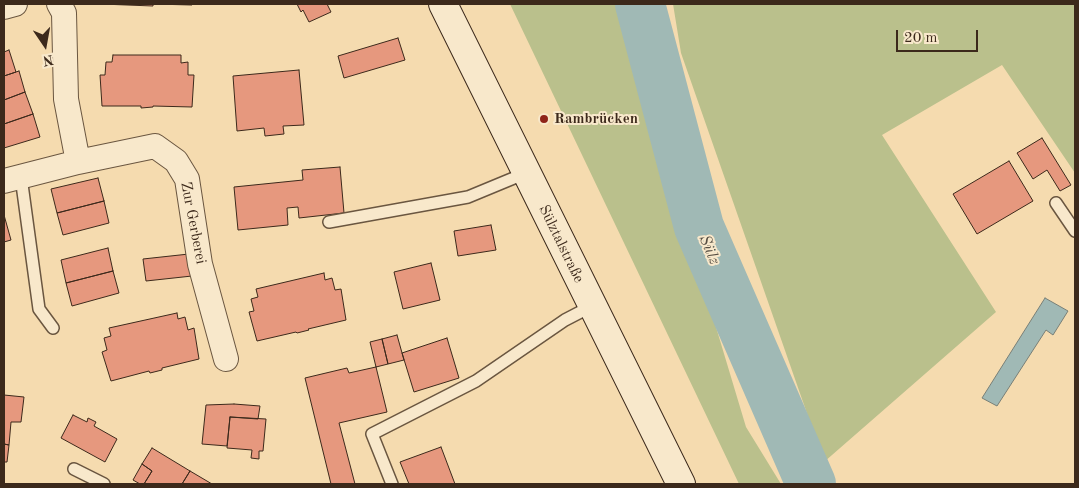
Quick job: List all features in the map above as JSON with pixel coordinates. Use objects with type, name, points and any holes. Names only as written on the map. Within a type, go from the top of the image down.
[{"type":"main road","name":"Sülztalstraße","points":[[443,4],[681,484]]},
{"type":"street","points":[[4,7],[15,4]]},
{"type":"street","points":[[59,4],[64,13],[66,99],[78,162]]},
{"type":"street","name":"Zur Gerberei","points":[[12,179],[78,162],[155,146],[176,161],[186,179],[200,264],[226,359]]},
{"type":"lane","points":[[329,222],[468,197],[526,173]]},
{"type":"lane","name":"Zur Gerberei","points":[[12,179],[39,309],[53,328]]},
{"type":"lane","points":[[1056,203],[1075,231]]},
{"type":"lane","points":[[392,484],[372,434],[476,381],[565,320],[592,306]]},
{"type":"lane","points":[[74,469],[104,484]]},
{"type":"green space","points":[[510,4],[625,4],[643,84],[746,427],[781,484],[739,484]]},
{"type":"green space","points":[[673,4],[1075,4],[1075,173],[1002,65],[882,135],[996,312],[824,462],[681,53]]},
{"type":"water","points":[[1045,298],[1068,311],[1053,335],[1046,330],[997,406],[982,398]]},
{"type":"building","points":[[101,4],[153,4],[153,6]]},
{"type":"building","points":[[153,4],[192,4],[192,5]]},
{"type":"building","points":[[297,4],[327,4],[331,12],[309,22],[303,10],[301,12]]},
{"type":"building","points":[[398,38],[405,60],[344,78],[338,56]]},
{"type":"building","points":[[9,50],[16,72],[4,76],[4,52]]},
{"type":"building","points":[[113,55],[181,55],[181,63],[188,62],[188,75],[194,75],[192,107],[153,106],[141,108],[141,106],[102,106],[100,75],[105,75],[106,62],[112,62]]},
{"type":"building","points":[[299,70],[304,125],[283,126],[284,134],[265,136],[264,128],[237,131],[233,76]]},
{"type":"building","points":[[19,71],[25,92],[4,100],[4,76]]},
{"type":"building","points":[[25,92],[33,114],[4,124],[4,100]]},
{"type":"building","points":[[33,114],[40,137],[4,148],[4,124]]},
{"type":"building","points":[[1042,138],[1071,185],[1060,191],[1047,170],[1033,179],[1017,153]]},
{"type":"building","points":[[1009,161],[1033,201],[977,234],[953,194]]},
{"type":"building","points":[[340,167],[344,213],[299,218],[298,207],[287,208],[288,225],[238,230],[234,187],[303,180],[302,170]]},
{"type":"building","points":[[98,178],[104,201],[57,213],[51,189]]},
{"type":"building","points":[[104,201],[109,223],[63,235],[57,213]]},
{"type":"building","points":[[4,215],[11,240],[4,242]]},
{"type":"building","points":[[491,225],[496,250],[458,256],[454,231]]},
{"type":"building","points":[[108,248],[113,271],[66,283],[61,260]]},
{"type":"building","points":[[189,254],[192,276],[146,281],[143,259]]},
{"type":"building","points":[[431,263],[440,300],[403,309],[394,272]]},
{"type":"building","points":[[113,271],[119,293],[72,306],[66,283]]},
{"type":"building","points":[[324,273],[325,280],[332,278],[335,290],[341,289],[346,320],[257,341],[249,312],[254,311],[251,299],[258,297],[256,289]]},
{"type":"building","points":[[177,313],[178,319],[185,317],[188,330],[194,328],[199,359],[162,368],[162,370],[150,373],[149,371],[111,381],[102,352],[107,350],[104,338],[111,336],[109,328]]},
{"type":"building","points":[[397,335],[404,360],[388,364],[382,339]]},
{"type":"building","points":[[447,338],[459,378],[414,392],[402,353]]},
{"type":"building","points":[[382,339],[388,364],[376,367],[370,342]]},
{"type":"building","points":[[376,367],[387,412],[339,423],[355,484],[331,484],[305,378],[347,368],[349,373]]},
{"type":"building","points":[[4,395],[24,397],[21,422],[11,422],[9,445],[4,444]]},
{"type":"building","points":[[234,404],[260,406],[258,419],[230,417],[227,446],[202,444],[206,405]]},
{"type":"building","points":[[73,415],[87,422],[88,418],[96,422],[94,426],[117,439],[105,462],[61,438]]},
{"type":"building","points":[[230,417],[266,419],[263,451],[259,451],[259,459],[251,458],[252,450],[227,448]]},
{"type":"building","points":[[4,444],[9,445],[7,462],[4,462]]},
{"type":"building","points":[[441,447],[455,484],[409,484],[400,462]]},
{"type":"building","points":[[152,448],[190,471],[182,484],[144,484],[152,471],[142,464]]},
{"type":"building","points":[[142,464],[152,471],[144,484],[140,484],[133,480]]},
{"type":"building","points":[[190,471],[212,484],[182,484]]},
{"type":"waterway","name":"Sülz","points":[[640,4],[699,227],[811,484]]},
{"type":"place","name":"Rambrücken","points":[[544,119]]}]
